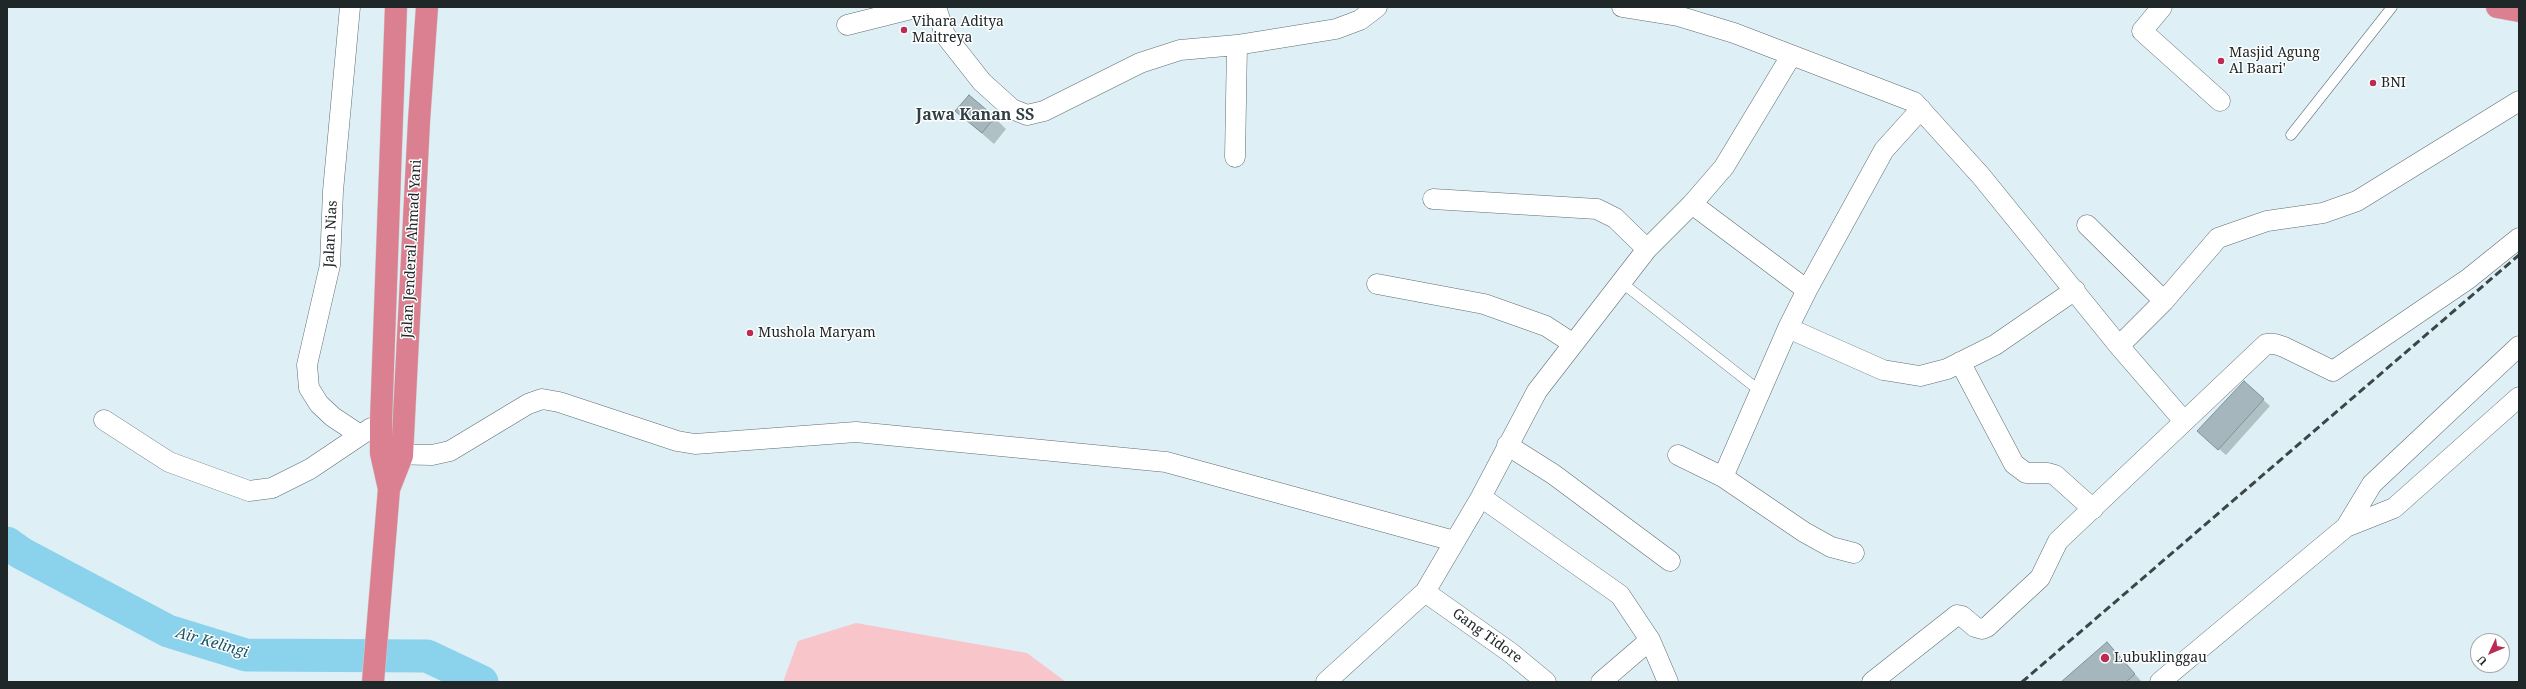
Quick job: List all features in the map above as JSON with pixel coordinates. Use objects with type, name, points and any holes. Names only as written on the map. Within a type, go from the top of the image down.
[{"type":"highway","name":"Jalan Jenderal Ahmad Yani","points":[[389,490],[381,453],[381,421],[396,7]]},
{"type":"highway","name":"Jalan Jenderal Ahmad Yani","points":[[373,682],[380,576],[389,490],[402,456],[419,121],[427,7]]},
{"type":"highway","points":[[2497,7],[2519,11]]},
{"type":"street","name":"Jalan Nias","points":[[350,7],[333,191],[330,265],[307,365],[309,388],[319,404],[332,417],[360,435]]},
{"type":"street","points":[[847,25],[918,7]]},
{"type":"street","points":[[936,7],[944,35],[982,82],[1012,109],[1027,114],[1044,111],[1140,63],[1180,50],[1236,45],[1348,27],[1377,7]]},
{"type":"street","points":[[1622,7],[1678,16],[1734,33],[1790,56],[1908,99],[1921,109],[1982,176],[2119,346],[2183,420]]},
{"type":"street","points":[[2162,7],[2142,31],[2220,101]]},
{"type":"street","points":[[1235,157],[1236,45]]},
{"type":"street","points":[[1326,682],[1425,592],[1481,497],[1507,445],[1537,391],[1572,343],[1647,249],[1692,204],[1724,167],[1790,56]]},
{"type":"street","points":[[2119,346],[2164,301],[2218,238],[2266,221],[2323,214],[2357,201],[2519,100]]},
{"type":"street","points":[[1723,477],[1788,328],[1807,290],[1884,150],[1921,109]]},
{"type":"street","points":[[1433,199],[1597,209],[1615,218],[1647,249]]},
{"type":"street","points":[[1692,204],[1807,290]]},
{"type":"street","points":[[2086,225],[2164,301]]},
{"type":"street","points":[[1872,682],[1957,615],[1962,616],[1975,627],[1982,629],[1986,627],[2040,578],[2058,540],[2093,509],[2183,420],[2266,344],[2275,344],[2284,347],[2333,371],[2344,365],[2468,279],[2519,238]]},
{"type":"street","points":[[1377,284],[1484,304],[1546,326],[1572,343]]},
{"type":"street","points":[[1788,328],[1884,370],[1920,376],[1947,369],[1995,345],[2075,290]]},
{"type":"street","points":[[2346,527],[2372,484],[2519,346]]},
{"type":"street","points":[[1960,362],[2014,464],[2026,473],[2048,473],[2055,475],[2093,509]]},
{"type":"street","points":[[2160,682],[2346,527],[2394,508],[2519,397]]},
{"type":"street","points":[[381,453],[402,456],[432,455],[450,451],[528,404],[542,399],[559,402],[677,441],[695,444],[856,432],[1166,462],[1454,541]]},
{"type":"street","points":[[104,420],[169,462],[249,490],[272,488],[310,469],[381,421]]},
{"type":"street","points":[[1507,445],[1553,474],[1670,561]]},
{"type":"street","points":[[1678,455],[1723,477],[1804,532],[1831,547],[1854,553]]},
{"type":"street","points":[[1481,497],[1608,585],[1629,606],[1650,640],[1668,682]]},
{"type":"street","name":"Gang Tidore","points":[[1425,592],[1511,653],[1546,682]]},
{"type":"street","points":[[1601,682],[1650,640]]},
{"type":"lane","points":[[2291,135],[2392,7]]},
{"type":"lane","points":[[1621,282],[1760,391]]},
{"type":"shaded area","points":[[856,623],[1027,653],[1066,682],[783,682],[798,641]]},
{"type":"building","points":[[969,95],[995,117],[982,133],[955,111]]},
{"type":"building","points":[[2244,381],[2264,399],[2218,450],[2197,431]]},
{"type":"building","name":"Lubuklinggau","points":[[2107,642],[2135,674],[2126,682],[2061,682]]},
{"type":"waterway","name":"Air Kelingi","points":[[7,543],[21,553],[168,631],[246,655],[427,656],[482,682]]},
{"type":"railway","points":[[2022,682],[2519,255]]},
{"type":"place","name":"Vihara Aditya Maitreya","points":[[904,30]]},
{"type":"place","name":"Masjid Agung Al Baari'","points":[[2221,61]]},
{"type":"place","name":"BNI","points":[[2373,83]]},
{"type":"place","name":"Mushola Maryam","points":[[750,333]]},
{"type":"place","name":"Lubuklinggau","points":[[2105,658]]},
{"type":"district","name":"Jawa Kanan SS","points":[[975,115]]}]
